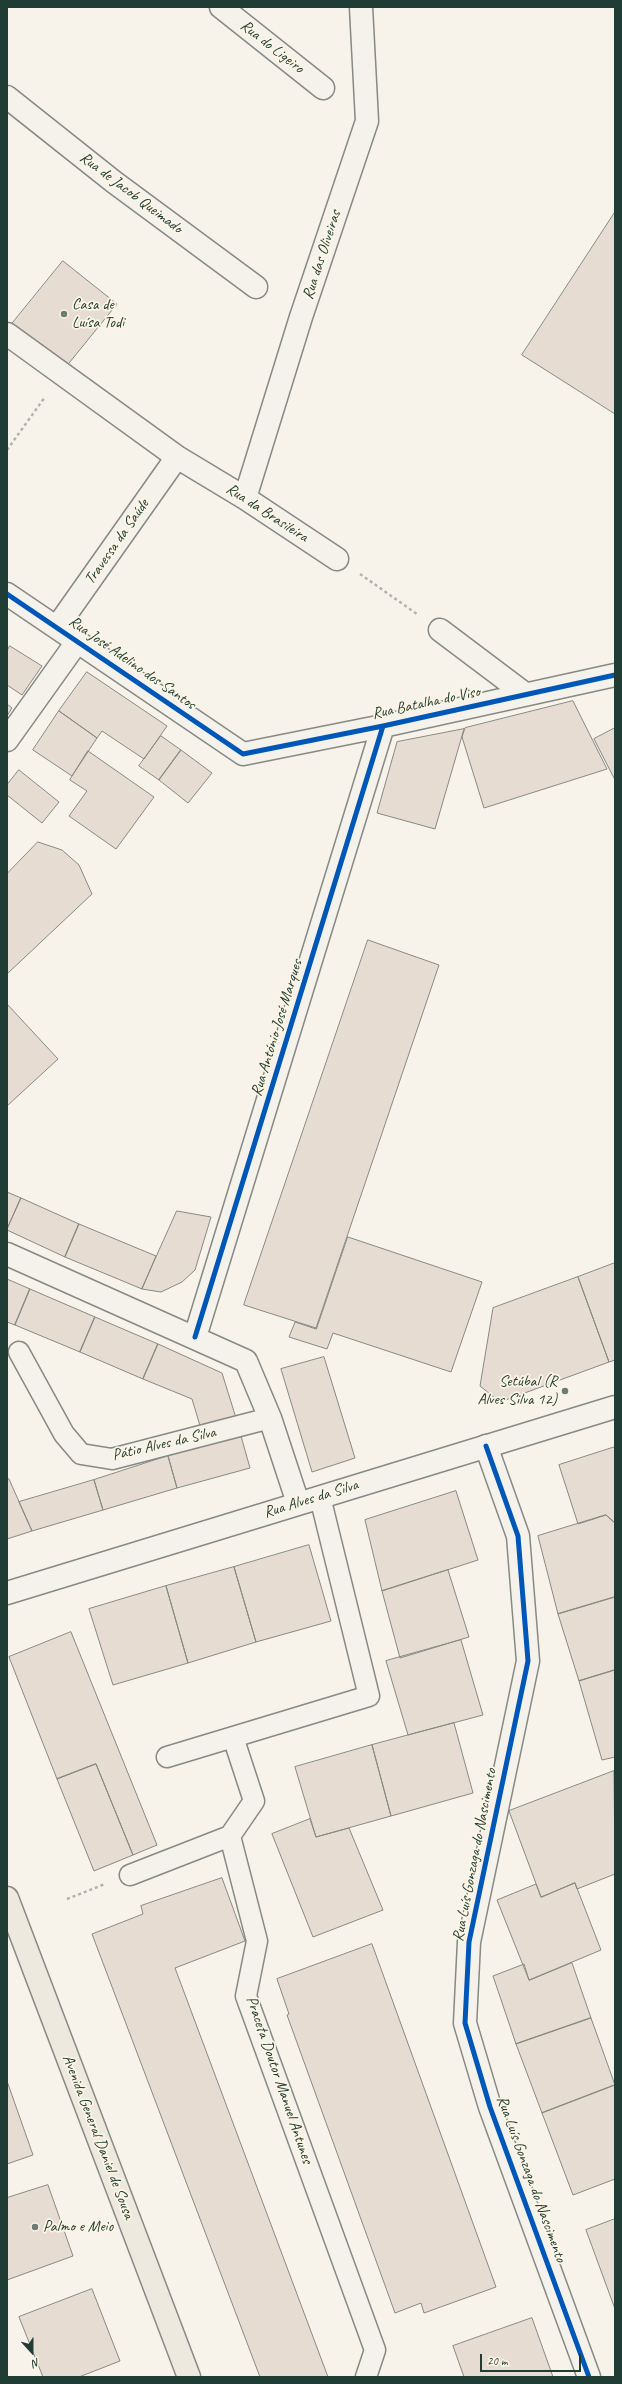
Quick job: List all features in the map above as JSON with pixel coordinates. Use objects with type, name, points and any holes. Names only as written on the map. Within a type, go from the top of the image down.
[{"type":"main road","name":"Avenida General Daniel de Sousa","points":[[7,1898],[189,2377]]},
{"type":"street","name":"Rua do Ligeiro","points":[[221,7],[323,88]]},
{"type":"street","name":"Rua das Oliveiras","points":[[245,498],[301,317],[367,121],[361,7]]},
{"type":"street","name":"Rua de Jacob Queimado","points":[[7,97],[114,182],[256,287]]},
{"type":"street","name":"Rua da Brasileira","points":[[7,334],[178,457],[245,498],[337,559]]},
{"type":"street","name":"Travessa da Saúde","points":[[57,627],[178,457]]},
{"type":"street","name":"Rua José Adelino dos Santos","points":[[7,594],[242,754]]},
{"type":"street","points":[[440,630],[525,694]]},
{"type":"street","points":[[7,740],[77,642]]},
{"type":"street","name":"Rua Batalha do Viso","points":[[242,754],[383,726],[525,694],[615,676]]},
{"type":"street","name":"Rua António José Marques","points":[[195,1337],[383,726]]},
{"type":"street","points":[[7,1254],[246,1361],[270,1418],[298,1503]]},
{"type":"street","name":"Rua Alves da Silva","points":[[7,1593],[615,1407]]},
{"type":"street","name":"Rua Luís Gonzaga do Nascimento","points":[[486,1446],[518,1536],[528,1661],[469,1942],[465,2023],[490,2107],[589,2377]]},
{"type":"lane","name":"Pátio Alves da Silva","points":[[19,1352],[64,1434],[81,1454],[112,1459],[270,1418]]},
{"type":"lane","points":[[167,1757],[369,1696],[320,1497]]},
{"type":"lane","points":[[130,1874],[230,1836],[254,1801],[233,1737]]},
{"type":"lane","name":"Praceta Doutor Manuel Antunes","points":[[230,1836],[257,1941],[246,1996],[375,2350],[366,2377]]},
{"type":"path","points":[[7,450],[62,374]]},
{"type":"path","points":[[337,559],[440,630]]},
{"type":"path","points":[[67,1899],[109,1882]]},
{"type":"building","points":[[615,212],[615,414],[522,355]]},
{"type":"building","name":"Casa de Luísa Todi","points":[[63,261],[117,304],[65,368],[11,325]]},
{"type":"building","points":[[10,646],[42,666],[22,695],[7,685],[7,651]]},
{"type":"building","points":[[87,672],[167,726],[144,759],[102,731],[97,738],[59,711]]},
{"type":"building","points":[[573,701],[607,769],[484,808],[462,737],[465,728]]},
{"type":"building","points":[[7,704],[12,708],[7,716]]},
{"type":"building","points":[[59,711],[97,738],[72,776],[33,750]]},
{"type":"building","points":[[615,728],[615,780],[594,739]]},
{"type":"building","points":[[464,729],[435,829],[377,813],[397,742]]},
{"type":"building","points":[[161,736],[181,750],[159,780],[139,766]]},
{"type":"building","points":[[181,750],[212,773],[188,803],[159,780]]},
{"type":"building","points":[[88,751],[154,797],[116,849],[69,816],[87,791],[70,780]]},
{"type":"building","points":[[19,770],[59,802],[42,823],[7,795],[7,785]]},
{"type":"building","points":[[38,842],[62,850],[79,865],[92,894],[7,974],[7,874]]},
{"type":"building","points":[[368,940],[439,965],[316,1328],[244,1305]]},
{"type":"building","points":[[7,1004],[58,1059],[7,1106]]},
{"type":"building","points":[[7,1192],[21,1198],[7,1229]]},
{"type":"building","points":[[21,1198],[79,1224],[65,1257],[7,1230]]},
{"type":"building","points":[[177,1211],[211,1217],[195,1270],[182,1282],[161,1292],[142,1289]]},
{"type":"building","points":[[79,1224],[156,1256],[142,1289],[65,1257]]},
{"type":"building","points":[[348,1237],[482,1282],[451,1372],[333,1333],[327,1349],[289,1337],[295,1322],[316,1329]]},
{"type":"building","points":[[615,1263],[615,1360],[609,1362],[578,1277]]},
{"type":"building","points":[[578,1277],[609,1362],[500,1402],[480,1386],[493,1308]]},
{"type":"building","points":[[7,1279],[30,1289],[15,1325],[7,1322]]},
{"type":"building","points":[[30,1289],[95,1317],[80,1352],[15,1325]]},
{"type":"building","points":[[95,1317],[158,1344],[143,1379],[80,1352]]},
{"type":"building","points":[[158,1344],[222,1373],[236,1418],[201,1429],[192,1399],[143,1379]]},
{"type":"building","points":[[324,1357],[355,1458],[312,1472],[281,1369]]},
{"type":"building","points":[[241,1436],[250,1468],[177,1488],[168,1456]]},
{"type":"building","points":[[615,1447],[615,1523],[606,1515],[578,1524],[559,1465]]},
{"type":"building","points":[[168,1456],[177,1488],[103,1510],[94,1480]]},
{"type":"building","points":[[9,1479],[32,1531],[7,1539],[7,1480]]},
{"type":"building","points":[[94,1480],[103,1510],[32,1531],[19,1502]]},
{"type":"building","points":[[456,1491],[478,1560],[382,1591],[365,1520]]},
{"type":"building","points":[[606,1515],[615,1523],[615,1597],[558,1614],[538,1536]]},
{"type":"building","points":[[309,1545],[331,1621],[256,1642],[234,1567]]},
{"type":"building","points":[[234,1567],[256,1642],[188,1663],[166,1586]]},
{"type":"building","points":[[448,1570],[469,1637],[400,1658],[382,1591]]},
{"type":"building","points":[[166,1586],[188,1663],[113,1685],[89,1609]]},
{"type":"building","points":[[615,1597],[615,1670],[579,1681],[558,1614]]},
{"type":"building","points":[[71,1632],[157,1845],[133,1855],[96,1764],[57,1779],[9,1657]]},
{"type":"building","points":[[461,1640],[483,1715],[408,1735],[386,1661]]},
{"type":"building","points":[[615,1670],[615,1757],[602,1760],[579,1681]]},
{"type":"building","points":[[454,1723],[473,1793],[391,1816],[372,1745]]},
{"type":"building","points":[[372,1745],[391,1816],[316,1837],[295,1767]]},
{"type":"building","points":[[96,1764],[133,1855],[94,1871],[57,1779]]},
{"type":"building","points":[[614,1771],[615,1874],[577,1889],[575,1883],[541,1897],[509,1811]]},
{"type":"building","points":[[310,1819],[316,1837],[349,1828],[383,1910],[313,1937],[272,1834]]},
{"type":"building","points":[[222,1878],[245,1941],[175,1968],[328,2377],[260,2377],[92,1934],[143,1914],[141,1906]]},
{"type":"building","points":[[575,1883],[601,1950],[529,1980],[497,1900],[536,1884],[541,1897]]},
{"type":"building","points":[[372,1944],[496,2287],[424,2313],[421,2303],[395,2313],[287,2015],[289,2014],[277,1979]]},
{"type":"building","points":[[572,1963],[591,2018],[516,2044],[493,1976],[524,1964],[529,1980]]},
{"type":"building","points":[[591,2018],[615,2085],[542,2113],[516,2044]]},
{"type":"building","points":[[7,2081],[33,2155],[7,2164]]},
{"type":"building","points":[[615,2085],[615,2179],[573,2195],[542,2113]]},
{"type":"building","name":"Palmo e Meio","points":[[48,2185],[73,2256],[7,2280],[7,2198]]},
{"type":"building","points":[[615,2219],[615,2309],[586,2230]]},
{"type":"building","points":[[92,2289],[120,2361],[79,2377],[43,2377],[19,2317]]},
{"type":"building","points":[[532,2318],[553,2377],[464,2377],[453,2346]]},
{"type":"cycle path","points":[[7,594],[243,754],[383,726],[615,675]]},
{"type":"cycle path","points":[[195,1337],[383,726]]},
{"type":"cycle path","points":[[486,1446],[518,1536],[528,1661],[469,1942],[465,2023],[490,2107],[589,2377]]},
{"type":"place","name":"Casa de Luísa Todi","points":[[64,314]]},
{"type":"place","name":"Setúbal (R Alves Silva 12)","points":[[565,1391]]},
{"type":"place","name":"Palmo e Meio","points":[[35,2227]]}]
